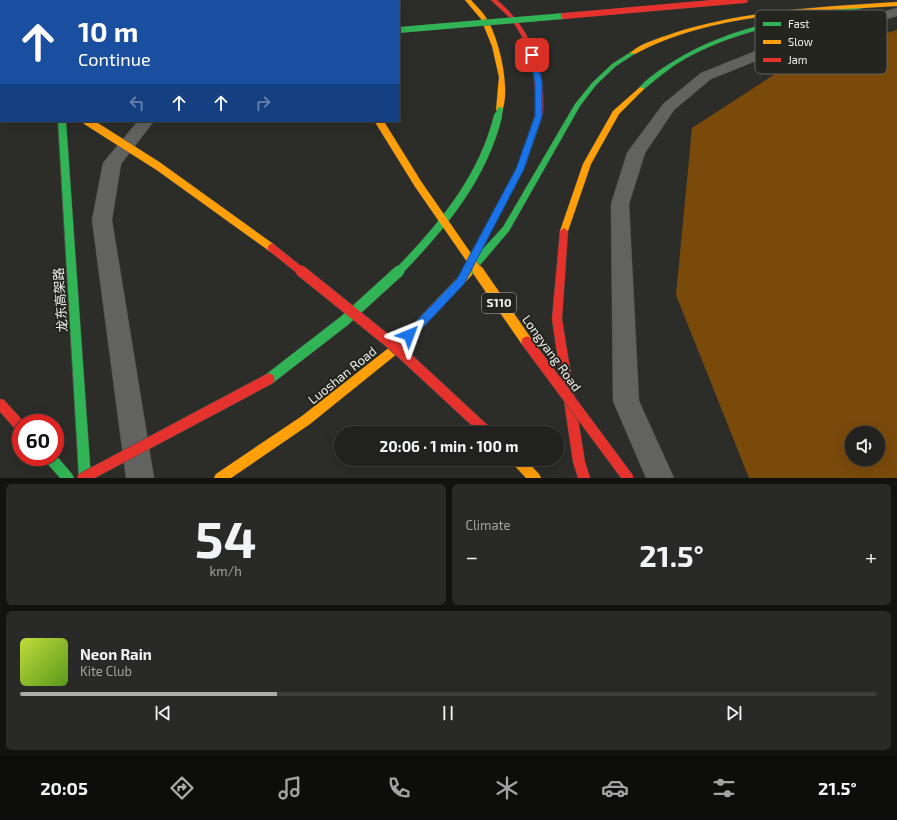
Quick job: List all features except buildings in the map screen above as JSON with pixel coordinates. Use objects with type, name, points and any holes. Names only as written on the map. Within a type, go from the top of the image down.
[{"type":"main road","points":[[84,478],[260,385],[333,331],[393,278],[438,230],[469,186],[490,145],[500,110],[502,77],[495,46],[484,19],[468,0]]},
{"type":"main road","points":[[461,282],[520,169],[539,116],[539,82],[532,55],[520,27],[502,6],[494,0]]},
{"type":"main road","points":[[400,30],[745,0]]},
{"type":"main road","name":"Luoshan Road","points":[[813,10],[897,4]]},
{"type":"main road","points":[[844,10],[866,6]]},
{"type":"main road","name":"Luoshan Road","points":[[220,478],[306,420],[399,346],[461,282],[506,229],[577,105],[594,84],[614,65],[640,48],[666,37],[697,27],[755,16]]},
{"type":"main road","points":[[584,478],[579,462],[557,319],[564,232],[587,164],[616,112],[651,79],[688,55],[726,38],[755,29]]},
{"type":"main road","name":"龙东高架路","points":[[62,122],[84,478]]},
{"type":"main road","points":[[89,122],[108,133],[201,195],[286,258],[393,345],[480,426]]},
{"type":"main road","name":"Longyang Road","points":[[379,122],[426,196],[489,289],[595,436],[628,478]]},
{"type":"main road","points":[[0,404],[12,417]]},
{"type":"main road","points":[[57,466],[68,478]]},
{"type":"main road","points":[[523,466],[535,478]]},
{"type":"lane","points":[[887,15],[897,12]]},
{"type":"lane","points":[[660,478],[626,401],[620,204],[636,153],[668,107],[706,76],[755,56]]},
{"type":"lane","points":[[140,478],[102,220],[112,163],[145,122]]},
{"type":"shaded area","points":[[897,30],[897,478],[749,478],[676,295],[692,128],[775,74],[887,74],[887,33]]},
{"type":"traffic: fast","points":[[844,10],[866,6]]},
{"type":"traffic: fast","points":[[400,30],[564,16]]},
{"type":"traffic: fast","points":[[641,89],[664,69],[690,54],[718,41],[755,29]]},
{"type":"traffic: fast","points":[[467,274],[506,229],[577,105],[594,84],[614,65],[633,53]]},
{"type":"traffic: fast","points":[[269,379],[319,341],[367,301],[412,257],[433,233],[453,208],[482,162],[491,141],[500,110]]},
{"type":"traffic: fast","points":[[461,281],[520,169],[537,120]]},
{"type":"traffic: fast","points":[[62,122],[85,478]]},
{"type":"traffic: fast","points":[[57,466],[68,478]]},
{"type":"traffic: slow","points":[[468,0],[484,19],[495,46],[502,77],[500,110]]},
{"type":"traffic: slow","points":[[806,10],[897,4]]},
{"type":"traffic: slow","points":[[633,53],[662,39],[706,25],[755,16]]},
{"type":"traffic: slow","points":[[564,231],[587,164],[616,113],[641,89]]},
{"type":"traffic: slow","points":[[89,122],[135,150],[272,248]]},
{"type":"traffic: slow","points":[[380,122],[418,184],[527,342]]},
{"type":"traffic: slow","points":[[220,478],[306,420],[399,346],[467,274]]},
{"type":"traffic: slow","points":[[523,466],[535,478]]},
{"type":"traffic: jam","points":[[494,0],[511,16],[530,47],[539,82],[539,116],[537,120]]},
{"type":"traffic: jam","points":[[564,16],[745,0]]},
{"type":"traffic: jam","points":[[564,231],[557,319],[579,462],[584,478]]},
{"type":"traffic: jam","points":[[272,248],[393,345],[480,426]]},
{"type":"traffic: jam","points":[[527,342],[628,478]]},
{"type":"traffic: jam","points":[[83,478],[269,379]]},
{"type":"traffic: jam","points":[[0,404],[12,417]]},
{"type":"route","points":[[409,335],[461,282],[520,169],[539,116],[539,82],[532,55]]}]
